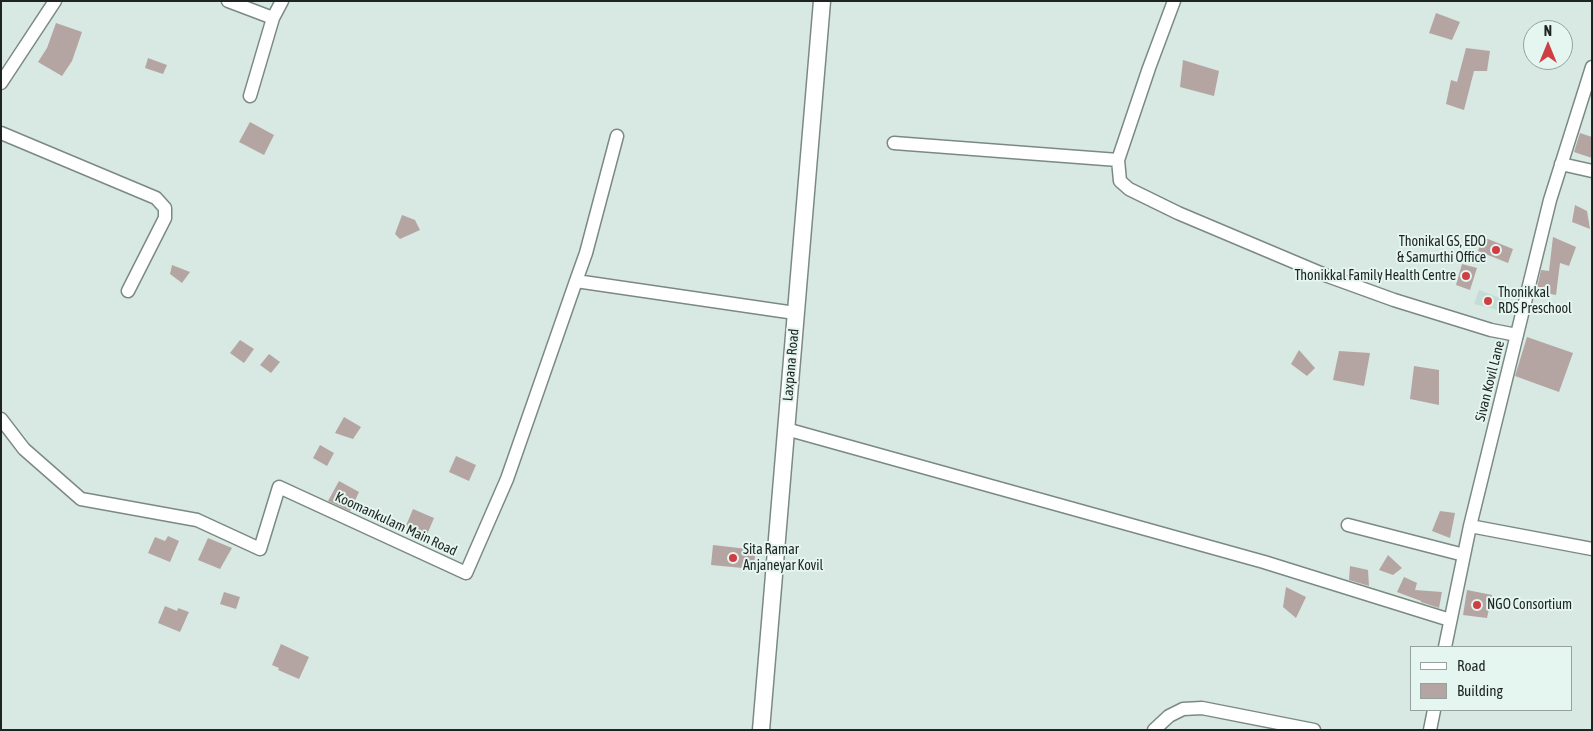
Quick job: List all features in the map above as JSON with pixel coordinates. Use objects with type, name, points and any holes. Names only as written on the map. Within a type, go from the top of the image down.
[{"type":"street","points":[[1,82],[55,1]]},
{"type":"street","points":[[228,1],[273,18]]},
{"type":"street","points":[[250,96],[273,18],[282,1]]},
{"type":"street","name":"Laxpana Road","points":[[761,730],[822,1]]},
{"type":"street","points":[[1174,1],[1118,160],[1120,180],[1129,189],[1178,213],[1355,286],[1491,330],[1517,335]]},
{"type":"street","name":"Sivan Kovil Lane","points":[[1445,646],[1470,526],[1550,200],[1592,67]]},
{"type":"street","points":[[1,134],[156,198],[164,208],[164,218],[128,291]]},
{"type":"street","name":"Koomankulam Main Road","points":[[1,419],[24,449],[81,499],[197,520],[260,548],[279,487],[466,573],[507,479],[586,253],[618,136]]},
{"type":"street","points":[[894,143],[1118,160]]},
{"type":"street","points":[[1561,164],[1592,171]]},
{"type":"street","points":[[576,281],[795,313]]},
{"type":"street","points":[[786,429],[1264,562],[1450,620]]},
{"type":"street","points":[[1348,525],[1464,555]]},
{"type":"street","points":[[1470,526],[1592,549]]},
{"type":"street","points":[[1154,730],[1169,716],[1183,709],[1202,708],[1314,730]]},
{"type":"street","points":[[1430,730],[1434,711]]},
{"type":"shaded area","name":"Thonikkal RDS Preschool","points":[[1479,290],[1503,299],[1498,310],[1474,304]]},
{"type":"building","points":[[1436,13],[1460,22],[1452,40],[1429,33]]},
{"type":"building","points":[[56,23],[82,32],[72,61],[62,76],[38,62],[47,48]]},
{"type":"building","points":[[1466,48],[1490,51],[1487,71],[1474,71],[1464,110],[1446,104],[1451,80],[1457,82]]},
{"type":"building","points":[[148,58],[167,65],[163,74],[145,68]]},
{"type":"building","points":[[1183,60],[1219,71],[1214,96],[1180,87]]},
{"type":"building","points":[[250,122],[274,135],[264,155],[239,142]]},
{"type":"building","points":[[1580,133],[1592,137],[1592,158],[1574,152]]},
{"type":"building","points":[[1575,205],[1587,211],[1590,229],[1572,222]]},
{"type":"building","points":[[402,215],[415,220],[420,230],[400,239],[395,234]]},
{"type":"building","name":"Thonikal GS, EDO & Samurthi Office","points":[[1483,237],[1513,249],[1508,263],[1478,251]]},
{"type":"building","points":[[1553,237],[1576,247],[1569,266],[1560,263],[1556,295],[1546,293],[1547,286],[1537,288],[1541,270],[1549,271]]},
{"type":"building","name":"Thonikkal Family Health Centre","points":[[1462,264],[1477,268],[1470,290],[1456,285]]},
{"type":"building","points":[[172,265],[190,272],[182,283],[170,274]]},
{"type":"building","points":[[1527,337],[1573,353],[1559,392],[1515,376]]},
{"type":"building","points":[[240,340],[254,349],[244,363],[230,353]]},
{"type":"building","points":[[1299,350],[1315,368],[1307,376],[1291,364]]},
{"type":"building","points":[[1339,351],[1370,353],[1364,386],[1333,380]]},
{"type":"building","points":[[269,354],[280,362],[271,373],[260,365]]},
{"type":"building","points":[[1414,366],[1439,370],[1439,405],[1410,399]]},
{"type":"building","points":[[344,417],[361,427],[353,439],[335,433]]},
{"type":"building","points":[[320,445],[334,453],[327,466],[313,458]]},
{"type":"building","points":[[456,456],[476,465],[469,481],[449,472]]},
{"type":"building","points":[[339,481],[359,492],[350,511],[328,501]]},
{"type":"building","points":[[413,509],[434,518],[426,537],[405,528]]},
{"type":"building","points":[[1440,511],[1455,513],[1450,538],[1432,531]]},
{"type":"building","points":[[168,536],[179,541],[170,562],[148,553],[155,537],[165,541]]},
{"type":"building","points":[[208,538],[232,548],[220,569],[198,560]]},
{"type":"building","name":"Sita Ramar Anjaneyar Kovil","points":[[713,545],[756,550],[753,569],[711,565]]},
{"type":"building","points":[[1388,555],[1402,568],[1393,575],[1379,570]]},
{"type":"building","points":[[1350,566],[1368,570],[1369,586],[1349,580]]},
{"type":"building","points":[[1404,577],[1417,583],[1415,590],[1442,592],[1439,608],[1397,592]]},
{"type":"building","points":[[1286,587],[1306,597],[1296,618],[1283,607]]},
{"type":"building","name":"NGO Consortium","points":[[1467,590],[1492,595],[1487,618],[1463,615]]},
{"type":"building","points":[[224,592],[240,597],[236,609],[220,604]]},
{"type":"building","points":[[165,606],[177,611],[178,608],[189,612],[180,632],[158,623]]},
{"type":"building","points":[[281,644],[309,657],[299,679],[278,670],[279,668],[272,665]]},
{"type":"place","name":"Thonikal GS, EDO & Samurthi Office","points":[[1496,250]]},
{"type":"place","name":"Thonikkal Family Health Centre","points":[[1466,276]]},
{"type":"place","name":"Thonikkal RDS Preschool","points":[[1488,301]]},
{"type":"place","name":"Sita Ramar Anjaneyar Kovil","points":[[733,558]]},
{"type":"place","name":"NGO Consortium","points":[[1477,605]]}]
